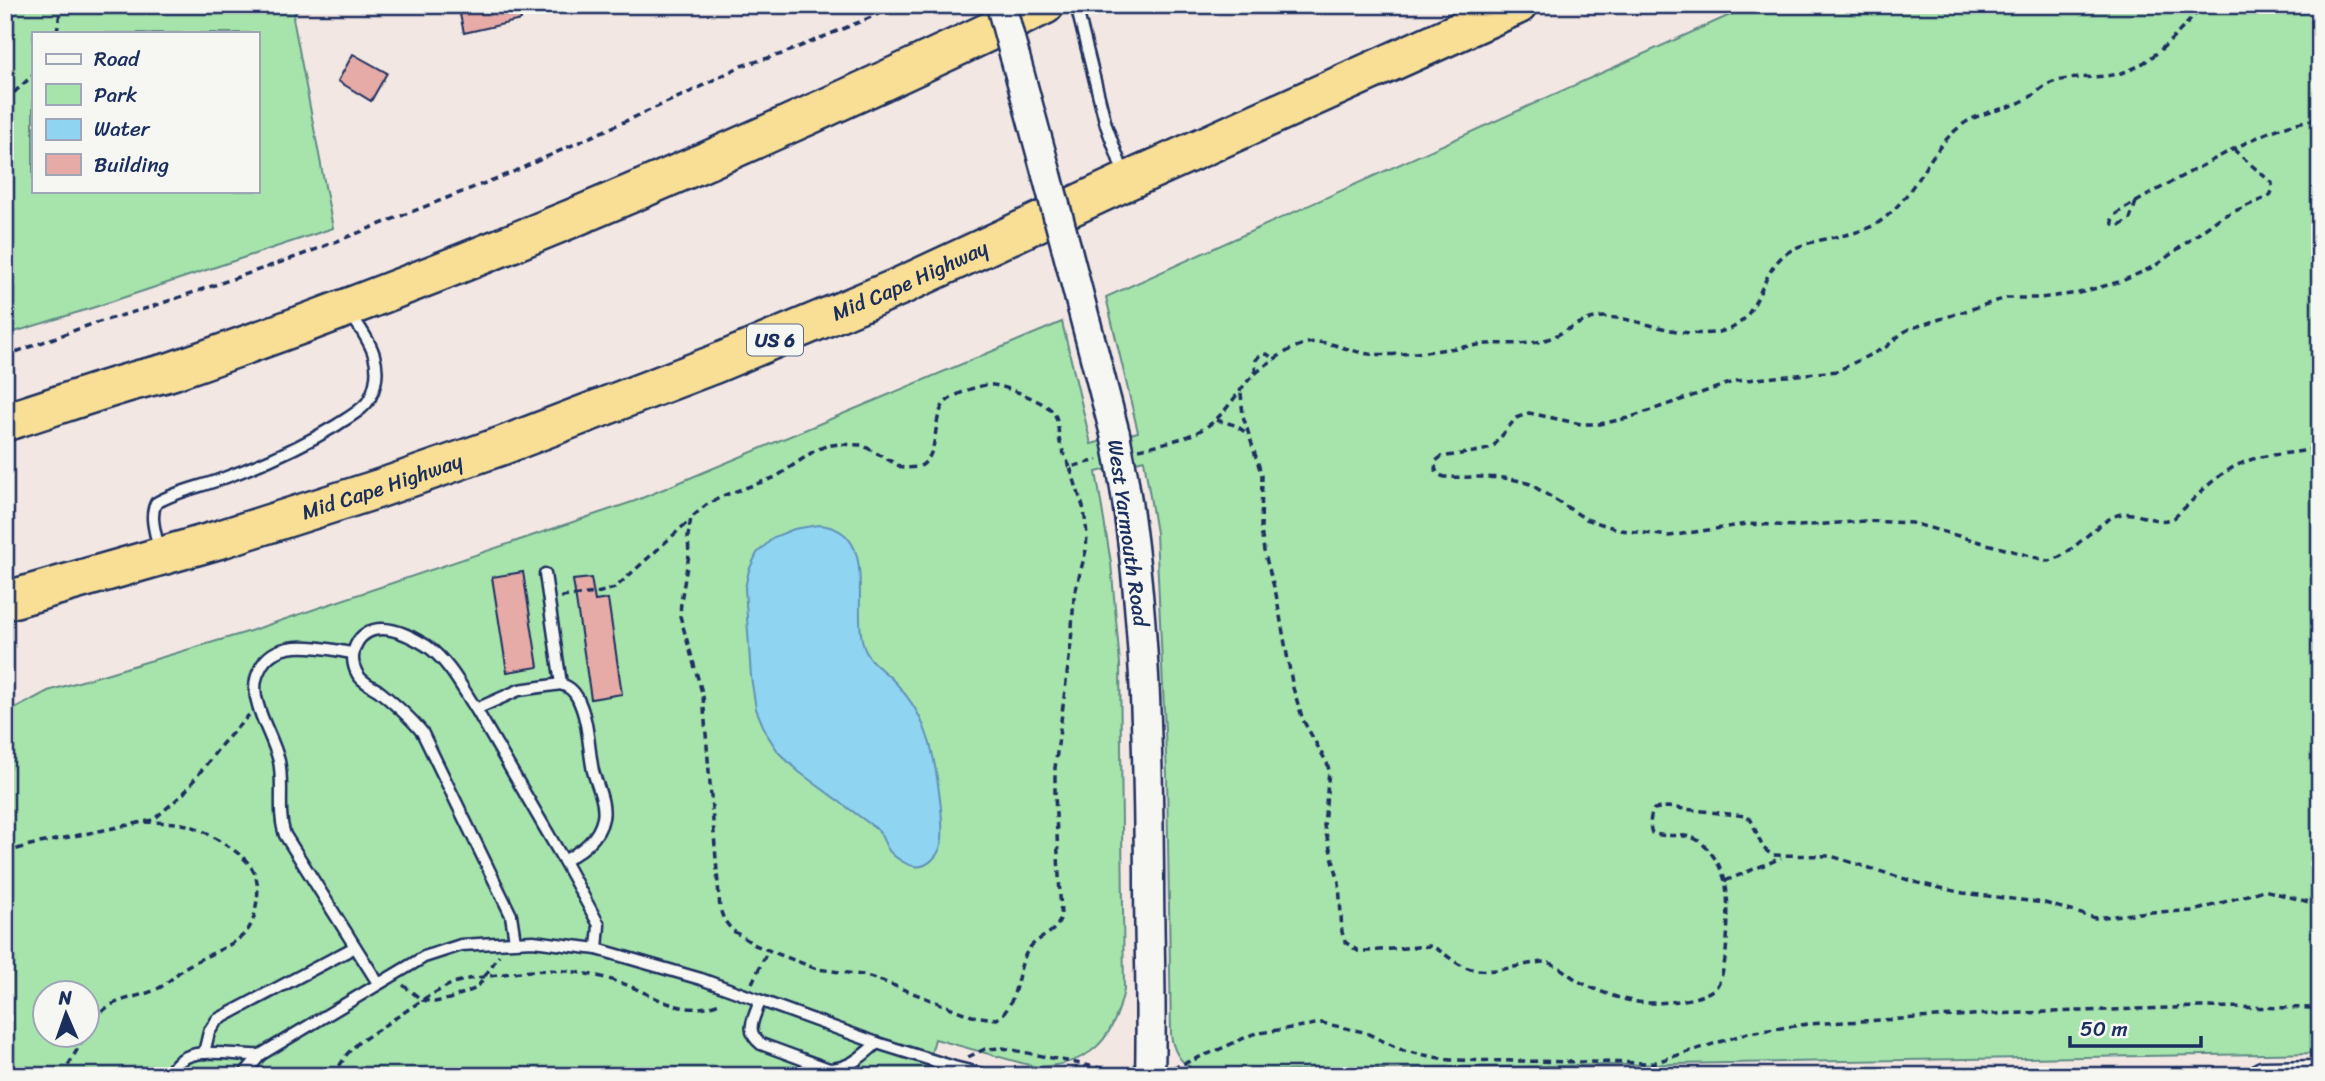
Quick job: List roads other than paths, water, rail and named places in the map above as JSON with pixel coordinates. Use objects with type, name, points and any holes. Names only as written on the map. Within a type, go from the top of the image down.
[{"type":"highway","points":[[5,422],[169,372],[346,308],[581,215],[812,113],[1045,5]]},
{"type":"highway","name":"Mid Cape Highway","points":[[5,601],[161,557],[379,489],[630,398],[852,308],[1518,5]]},
{"type":"main road","name":"West Yarmouth Road","points":[[1001,5],[1121,454],[1145,666],[1150,1076]]},
{"type":"main road","points":[[2263,1076],[2320,1075]]},
{"type":"lane","points":[[1076,5],[1106,125],[1127,181]]},
{"type":"lane","points":[[161,557],[153,522],[156,503],[185,489],[215,481],[306,444],[349,417],[369,400],[376,377],[372,344],[346,308]]},
{"type":"lane","points":[[545,574],[561,684]]},
{"type":"lane","points":[[511,941],[511,915],[422,732],[408,715],[362,680],[356,671],[353,653],[360,638],[376,629],[406,635],[446,662],[476,709],[599,925],[597,949]]},
{"type":"lane","points":[[353,653],[300,647],[275,652],[263,662],[256,678],[255,692],[280,768],[282,826],[285,835],[378,984]]},
{"type":"lane","points":[[476,709],[519,690],[561,684],[570,688],[580,705],[592,769],[604,809],[603,821],[594,837],[564,861]]},
{"type":"lane","points":[[243,1076],[260,1055],[424,957],[461,945],[511,941],[556,943],[597,949],[701,979],[877,1043],[990,1076]]},
{"type":"lane","points":[[204,1053],[209,1032],[217,1020],[355,947]]},
{"type":"lane","points":[[760,1002],[751,1032],[753,1038],[761,1044],[829,1069],[852,1064],[877,1043]]},
{"type":"lane","points":[[169,1076],[176,1062],[183,1057],[204,1053],[260,1055]]},
{"type":"water","points":[[818,525],[838,530],[850,541],[857,556],[860,574],[861,633],[865,650],[912,704],[921,719],[930,745],[939,790],[942,836],[937,854],[923,866],[911,865],[896,857],[888,849],[878,830],[799,772],[779,753],[766,733],[756,709],[745,588],[749,570],[757,553],[774,537],[794,529]]}]
